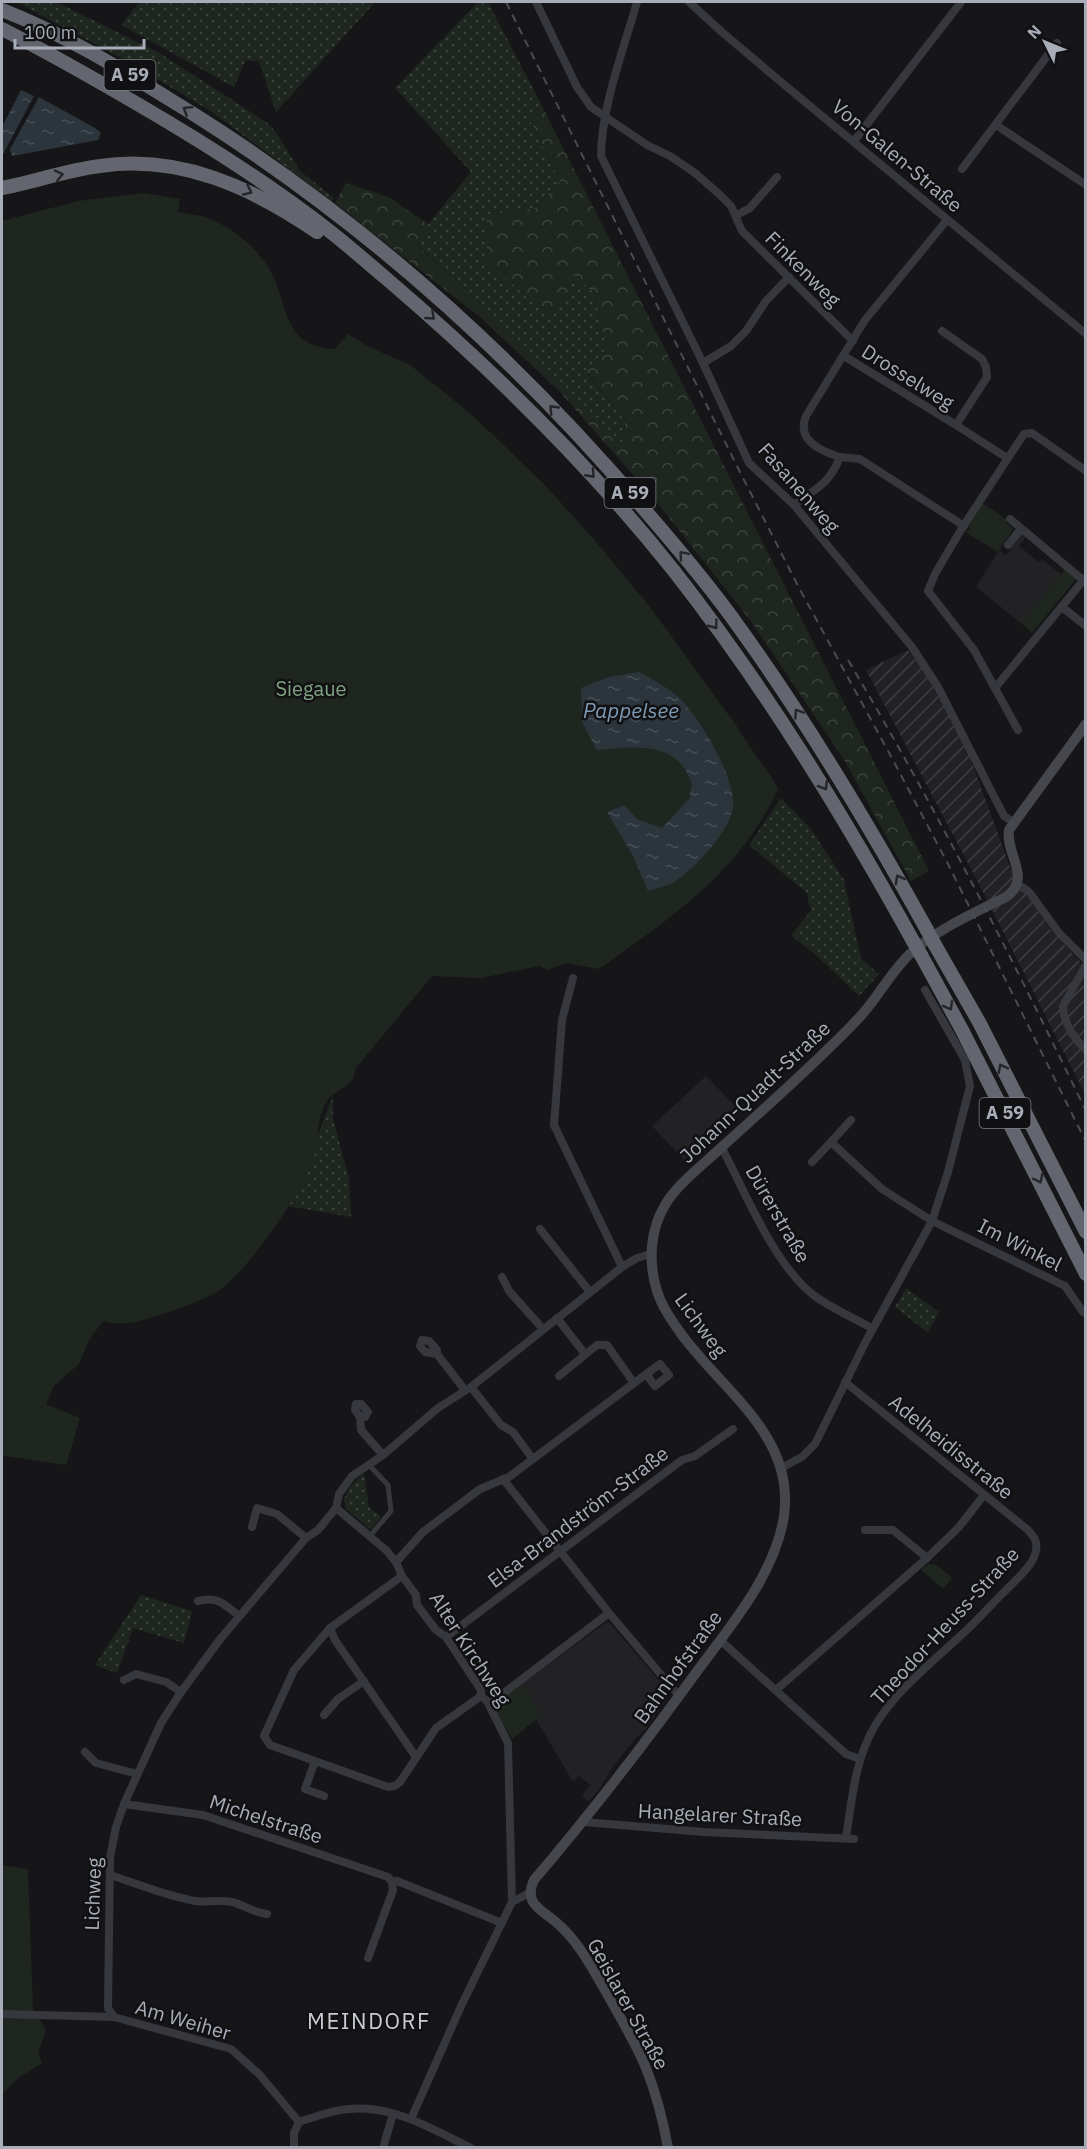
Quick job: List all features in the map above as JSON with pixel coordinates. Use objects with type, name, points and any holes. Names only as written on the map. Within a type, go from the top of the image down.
[{"type":"highway","points":[[2,5],[20,17]]},
{"type":"highway","name":"A 59","points":[[2,10],[20,17],[134,77],[236,141],[298,186],[438,298],[496,351],[627,489],[688,561],[740,628],[833,766],[979,1022],[1086,1232]]},
{"type":"highway","name":"A 59","points":[[2,29],[55,56],[203,142],[324,226],[482,363],[551,431],[601,485],[674,572],[730,646],[817,775],[862,849],[962,1030],[1086,1274]]},
{"type":"highway","name":"A 59","points":[[2,188],[99,166],[144,163],[191,170],[221,180],[268,201],[386,279]]},
{"type":"main road","points":[[1017,885],[1019,876],[1008,842],[1009,830],[1086,724]]},
{"type":"main road","name":"Johann-Quadt-Straße","points":[[651,1254],[656,1221],[667,1200],[855,1023],[870,1007],[900,963],[938,932],[1006,897],[1017,885]]},
{"type":"main road","name":"Lichweg","points":[[651,1254],[656,1288],[670,1318],[690,1345],[770,1438],[781,1468]]},
{"type":"main road","name":"Bahnhofstraße","points":[[530,1893],[534,1880],[583,1822],[679,1696],[763,1576],[777,1545],[784,1511],[781,1468]]},
{"type":"main road","name":"Geislarer Straße","points":[[530,1893],[531,1900],[536,1906],[558,1923],[577,1945],[629,2034],[651,2082],[668,2148]]},
{"type":"street","points":[[536,2],[577,87],[591,107],[606,116]]},
{"type":"street","name":"Fasanenweg","points":[[637,2],[601,137],[601,156],[703,363],[749,463],[794,505],[912,647],[938,687],[1004,816],[1013,822]]},
{"type":"street","name":"Von-Galen-Straße","points":[[689,2],[1086,334]]},
{"type":"street","points":[[854,141],[961,2]]},
{"type":"street","points":[[962,169],[1057,43]]},
{"type":"street","name":"Finkenweg","points":[[606,116],[647,145],[670,156],[695,173],[731,206],[737,215],[742,231],[853,341]]},
{"type":"street","points":[[996,125],[1086,186]]},
{"type":"street","points":[[737,215],[750,208],[777,177]]},
{"type":"street","points":[[947,220],[865,321],[802,426],[807,440],[833,455],[860,459],[964,526]]},
{"type":"street","points":[[703,363],[731,346],[746,331],[766,301],[789,277]]},
{"type":"street","name":"Drosselweg","points":[[942,331],[982,359],[986,367],[987,377],[956,425]]},
{"type":"street","name":"Drosselweg","points":[[844,356],[1006,458]]},
{"type":"street","points":[[1017,729],[974,650],[928,591],[935,574],[964,526],[1023,434],[1032,433],[1086,471]]},
{"type":"street","points":[[794,505],[823,485],[834,473],[840,457]]},
{"type":"street","points":[[995,688],[1084,578],[1010,519]]},
{"type":"street","points":[[1008,544],[1021,528]]},
{"type":"street","points":[[1062,607],[1086,626]]},
{"type":"street","points":[[1017,885],[1030,893],[1059,933],[1086,960]]},
{"type":"street","points":[[1086,965],[1063,1006],[1071,1031],[1086,1050]]},
{"type":"street","points":[[573,978],[562,1020],[554,1125],[622,1268]]},
{"type":"street","points":[[781,1468],[802,1457],[815,1444],[845,1382],[932,1221],[948,1172],[970,1086],[965,1060],[925,990]]},
{"type":"street","points":[[812,1162],[851,1120]]},
{"type":"street","points":[[831,1142],[882,1189],[932,1221]]},
{"type":"street","name":"Dürerstraße","points":[[722,1148],[765,1232],[794,1275],[814,1295],[873,1329]]},
{"type":"street","name":"Im Winkel","points":[[932,1221],[1065,1286],[1083,1312]]},
{"type":"street","points":[[540,1229],[590,1292]]},
{"type":"street","name":"Lichweg","points":[[114,2017],[108,2008],[110,1858],[116,1827],[161,1722],[181,1692],[239,1616],[306,1538],[318,1530],[336,1508],[344,1485],[352,1476],[622,1268],[637,1258],[651,1254]]},
{"type":"street","points":[[502,1277],[509,1291],[543,1329]]},
{"type":"street","points":[[557,1318],[585,1354]]},
{"type":"street","points":[[559,1376],[597,1345],[607,1345],[634,1383]]},
{"type":"street","points":[[437,1354],[501,1425],[513,1432],[532,1458]]},
{"type":"street","points":[[396,1562],[423,1532],[480,1489],[509,1477],[646,1374]]},
{"type":"street","name":"Adelheidisstraße","points":[[845,1382],[1028,1530],[1035,1539]]},
{"type":"street","points":[[360,1417],[361,1430],[382,1455]]},
{"type":"street","name":"Elsa-Brandström-Straße","points":[[446,1637],[682,1460],[695,1456],[733,1429]]},
{"type":"street","points":[[368,1464],[388,1485],[391,1511],[370,1536]]},
{"type":"street","points":[[503,1479],[609,1614],[679,1696]]},
{"type":"street","points":[[776,1690],[927,1558],[958,1527],[984,1495]]},
{"type":"street","points":[[252,1527],[257,1508],[277,1514],[306,1538]]},
{"type":"street","name":"Alter Kirchweg","points":[[336,1508],[386,1550],[396,1562],[402,1576],[416,1595],[417,1605],[436,1630],[446,1637],[481,1690],[481,1696],[488,1701],[508,1743],[512,1902]]},
{"type":"street","points":[[865,1530],[893,1530],[927,1558]]},
{"type":"street","name":"Theodor-Heuss-Straße","points":[[850,1838],[860,1759],[866,1742],[891,1703],[1033,1560],[1037,1549],[1035,1539]]},
{"type":"street","points":[[402,1576],[330,1628],[294,1670],[264,1736],[270,1745],[388,1787],[395,1786],[436,1728],[481,1696]]},
{"type":"street","points":[[198,1601],[209,1598],[220,1601],[239,1616]]},
{"type":"street","points":[[491,1708],[492,1702],[609,1614]]},
{"type":"street","points":[[330,1628],[335,1640],[416,1757]]},
{"type":"street","points":[[720,1640],[846,1754],[860,1759]]},
{"type":"street","points":[[124,1680],[136,1674],[166,1682],[181,1692]]},
{"type":"street","points":[[324,1715],[338,1699],[364,1681]]},
{"type":"street","points":[[84,1752],[96,1763],[137,1774]]},
{"type":"street","points":[[315,1761],[305,1789],[324,1796]]},
{"type":"street","name":"Michelstraße","points":[[124,1804],[203,1815],[388,1877],[392,1882],[397,1881],[502,1923]]},
{"type":"street","name":"Hangelarer Straße","points":[[583,1822],[704,1832],[850,1838]]},
{"type":"street","points":[[110,1875],[178,1898],[199,1902],[217,1900],[232,1902],[258,1914],[267,1914]]},
{"type":"street","points":[[368,1958],[393,1890],[392,1882]]},
{"type":"street","points":[[411,2119],[462,2004],[512,1902],[530,1893]]},
{"type":"street","name":"Am Weiher","points":[[2,2014],[114,2017],[231,2049],[259,2074],[299,2122]]},
{"type":"street","points":[[294,2148],[294,2133],[299,2122],[348,2109],[371,2109],[411,2119],[471,2148]]},
{"type":"street","points":[[383,2148],[393,2114]]},
{"type":"shaded area","points":[[1021,534],[1026,537],[1019,546],[1039,562],[1042,559],[1061,574],[1022,624],[976,587],[999,550],[1006,555]]},
{"type":"shaded area","points":[[908,650],[929,679],[964,741],[1010,867],[1050,929],[1085,967],[1085,1094],[980,886],[866,670]]},
{"type":"shaded area","points":[[706,1076],[741,1112],[687,1163],[652,1126]]},
{"type":"shaded area","points":[[608,1621],[667,1690],[668,1697],[646,1729],[635,1739],[588,1802],[582,1795],[590,1785],[579,1776],[573,1782],[536,1719],[512,1739],[497,1702]]},
{"type":"green space","points":[[16,2],[56,2],[158,52],[269,124],[300,171],[334,198],[332,201],[209,110],[125,60]]},
{"type":"green space","points":[[139,2],[375,2],[276,112],[259,61],[245,61],[234,87],[121,25]]},
{"type":"green space","points":[[478,2],[488,2],[542,106],[528,117],[560,181],[535,208],[487,215],[568,269],[594,293],[607,348],[586,372],[625,421],[622,443],[488,310],[417,244],[428,224],[471,172],[395,88]]},
{"type":"green space","points":[[542,106],[929,871],[911,881],[844,760],[750,620],[652,496],[559,391],[481,318],[335,203],[346,183],[389,197],[428,224],[417,245],[488,310],[622,443],[625,421],[586,371],[607,348],[594,293],[568,270],[568,299],[549,318],[487,261],[487,215],[535,208],[560,181],[528,116]]},
{"type":"green space","name":"Siegaue","points":[[144,193],[180,199],[178,212],[209,218],[248,243],[270,270],[292,327],[307,342],[319,347],[335,349],[348,334],[367,346],[410,365],[471,414],[542,482],[592,537],[650,607],[738,728],[778,789],[744,845],[724,869],[677,912],[599,969],[566,963],[547,970],[540,966],[481,978],[432,976],[356,1068],[351,1081],[332,1095],[326,1103],[319,1122],[316,1149],[306,1177],[284,1214],[241,1270],[215,1293],[181,1308],[132,1322],[103,1321],[89,1340],[79,1364],[54,1386],[46,1404],[80,1418],[66,1465],[5,1456],[2,1458],[2,221],[78,201]]},
{"type":"green space","points":[[982,503],[1006,519],[1006,523],[1013,529],[998,552],[964,531],[970,530],[967,527]]},
{"type":"green space","points":[[1065,569],[1076,579],[1032,633],[1022,624]]},
{"type":"green space","points":[[781,798],[811,829],[844,880],[861,959],[879,974],[859,996],[791,935],[812,909],[807,893],[749,845]]},
{"type":"green space","points":[[333,1095],[333,1119],[349,1179],[351,1217],[288,1206],[295,1196]]},
{"type":"green space","points":[[906,1288],[939,1312],[928,1333],[895,1307]]},
{"type":"green space","points":[[364,1473],[369,1507],[381,1517],[371,1530],[346,1509],[344,1500],[349,1488]]},
{"type":"green space","points":[[928,1564],[937,1565],[952,1578],[943,1589],[921,1570]]},
{"type":"green space","points":[[141,1595],[192,1611],[184,1643],[133,1628],[117,1673],[95,1665]]},
{"type":"green space","points":[[522,1684],[542,1714],[512,1739],[495,1710],[497,1702]]},
{"type":"green space","points":[[2,1865],[28,1869],[33,2009],[46,2030],[38,2053],[42,2063],[18,2078],[2,2094]]},
{"type":"water","points":[[21,90],[34,96],[2,156],[2,127]]},
{"type":"water","points":[[39,97],[95,128],[101,133],[98,140],[12,156],[10,149]]},
{"type":"water","name":"Pappelsee","points":[[639,672],[671,691],[702,727],[728,778],[733,807],[731,816],[719,837],[691,868],[674,882],[648,891],[633,856],[607,812],[624,805],[637,819],[662,828],[689,799],[692,784],[681,764],[663,752],[630,747],[597,750],[582,722],[581,688],[608,677]]},
{"type":"railway","points":[[506,2],[741,474],[797,584],[949,866],[1086,1142]]},
{"type":"railway","points":[[848,660],[972,883],[1086,1111]]},
{"type":"district","name":"MEINDORF","points":[[369,2021]]}]
